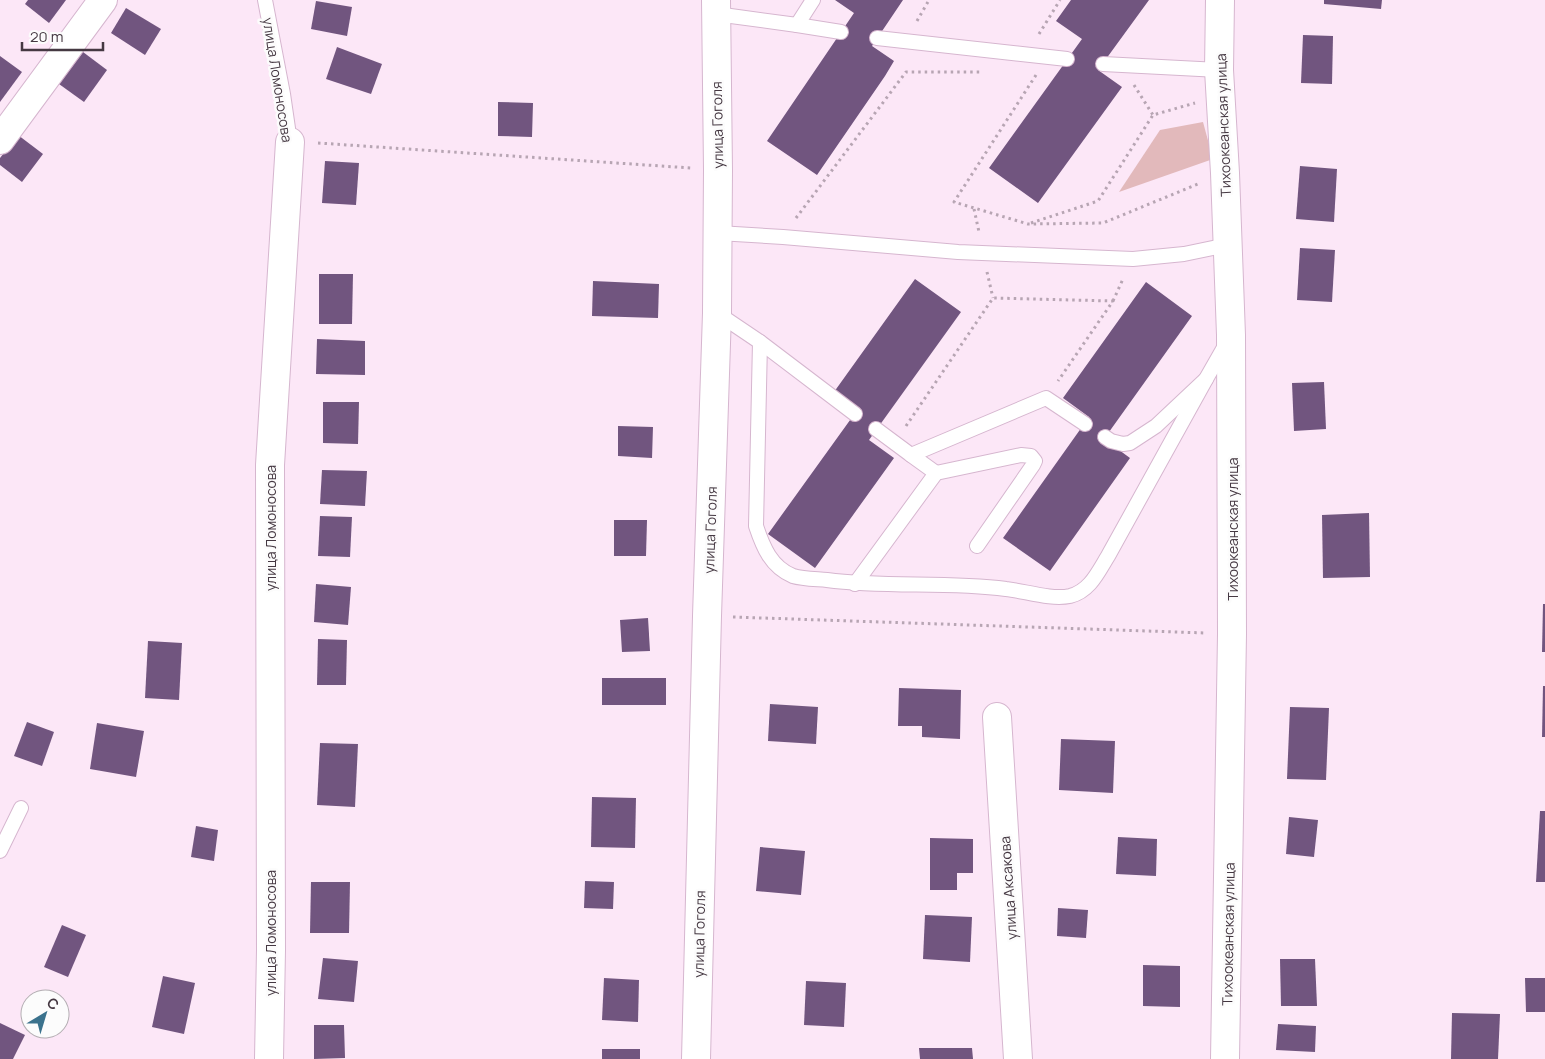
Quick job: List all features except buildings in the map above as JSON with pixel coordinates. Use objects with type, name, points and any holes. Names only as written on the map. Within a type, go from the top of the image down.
[{"type":"street","points":[[0,140],[103,0]]},
{"type":"street","name":"Тихоокеанская улица","points":[[1220,0],[1220,82],[1231,335],[1232,634],[1225,1059]]},
{"type":"street","name":"улица Гоголя","points":[[696,1059],[717,313],[716,7]]},
{"type":"street","name":"улица Ломоносова","points":[[269,1059],[271,950],[270,465],[290,142]]},
{"type":"street","name":"улица Аксакова","points":[[997,717],[1018,1059]]},
{"type":"lane","name":"улица Ломоносова","points":[[265,0],[290,142]]},
{"type":"lane","points":[[797,25],[813,0]]},
{"type":"lane","points":[[716,7],[797,25],[841,32]]},
{"type":"lane","points":[[877,38],[1067,59]]},
{"type":"lane","points":[[1103,64],[1220,82]]},
{"type":"lane","points":[[718,233],[958,252],[1133,259],[1184,254],[1227,245]]},
{"type":"lane","points":[[717,313],[760,342],[855,414]]},
{"type":"lane","points":[[760,342],[756,526],[766,552],[776,565],[794,576],[856,584],[951,584],[982,586],[1054,597],[1070,596],[1084,590],[1094,579],[1231,335]]},
{"type":"lane","points":[[1106,437],[1111,441],[1123,444],[1136,441],[1156,426],[1206,379]]},
{"type":"lane","points":[[911,455],[1046,398],[1085,424]]},
{"type":"lane","points":[[876,429],[936,473]]},
{"type":"lane","points":[[856,584],[936,473],[1021,455],[1034,457],[1033,465],[976,546]]},
{"type":"lane","points":[[0,851],[21,808]]},
{"type":"path","points":[[915,26],[928,0]]},
{"type":"path","points":[[1036,40],[1060,0]]},
{"type":"path","points":[[1121,66],[1153,115]]},
{"type":"path","points":[[783,237],[906,72],[982,72]]},
{"type":"path","points":[[1028,72],[1038,72],[954,202],[1028,224],[1103,224],[1225,173]]},
{"type":"path","points":[[1028,224],[1098,201],[1153,115],[1220,82]]},
{"type":"path","points":[[290,142],[718,170]]},
{"type":"path","points":[[894,442],[993,298],[1113,301],[1046,398]]},
{"type":"path","points":[[707,616],[1232,634]]},
{"type":"shaded area","points":[[1203,122],[1213,159],[1119,192],[1160,130]]}]
